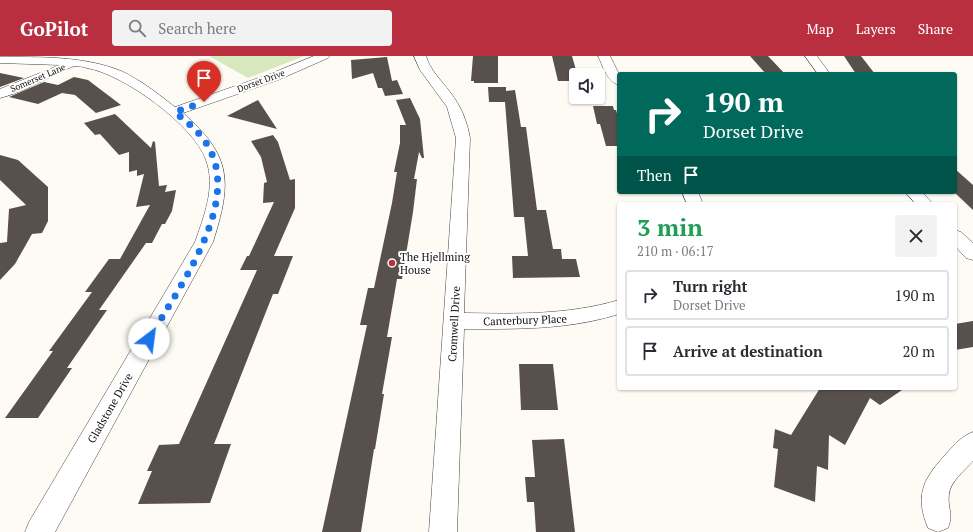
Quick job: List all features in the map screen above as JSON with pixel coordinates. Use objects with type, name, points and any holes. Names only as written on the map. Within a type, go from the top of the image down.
[{"type":"street","name":"Dorset Drive","points":[[175,112],[274,77],[324,56]]},
{"type":"street","name":"Cromwell Drive","points":[[420,56],[427,71],[451,101],[457,113],[463,138],[443,532]]},
{"type":"street","points":[[604,56],[612,73],[617,79]]},
{"type":"street","points":[[811,56],[823,72]]},
{"type":"street","name":"Gladstone Drive","points":[[0,60],[75,62],[104,68],[122,75],[175,112],[200,133],[212,152],[216,165],[218,191],[211,224],[197,256],[39,532]]},
{"type":"street","name":"Somerset Lane","points":[[0,94],[75,62]]},
{"type":"street","points":[[915,194],[923,202]]},
{"type":"street","points":[[957,238],[973,254]]},
{"type":"street","name":"Canterbury Place","points":[[454,321],[555,320],[590,316],[617,308]]},
{"type":"street","points":[[938,518],[935,496],[939,481],[973,443]]},
{"type":"green space","points":[[209,56],[304,56],[248,78]]},
{"type":"building","points":[[473,56],[498,56],[498,83],[474,83],[474,81],[471,81]]},
{"type":"building","points":[[552,56],[572,56],[575,68],[569,68],[569,81],[558,81]]},
{"type":"building","points":[[750,56],[768,56],[783,72],[764,72]]},
{"type":"building","points":[[844,56],[861,56],[873,72],[855,72]]},
{"type":"building","points":[[387,57],[392,81],[397,80],[403,94],[385,96],[382,88],[378,88],[373,73],[352,79],[351,60]]},
{"type":"building","points":[[0,73],[24,78],[0,87]]},
{"type":"building","points":[[74,77],[88,80],[121,105],[96,113],[75,95],[62,93],[38,104],[9,97],[44,82],[58,85]]},
{"type":"building","points":[[488,87],[506,87],[506,91],[515,90],[521,127],[526,127],[537,210],[546,210],[553,249],[561,249],[562,259],[576,259],[580,277],[513,278],[512,256],[528,256],[524,217],[514,217],[505,102],[489,102]]},
{"type":"building","points":[[410,98],[420,119],[424,158],[422,158],[419,152],[414,179],[417,179],[413,212],[402,279],[397,279],[387,337],[392,337],[361,532],[322,532],[367,325],[360,325],[368,288],[374,288],[392,203],[397,172],[394,172],[400,143],[400,125],[406,125],[396,100]]},
{"type":"building","points":[[258,100],[277,129],[227,116]]},
{"type":"building","points":[[593,106],[613,106],[617,113],[617,146],[606,146],[600,124],[597,124]]},
{"type":"building","points":[[115,114],[151,148],[153,141],[155,142],[159,186],[167,185],[165,192],[176,190],[172,211],[165,224],[162,224],[152,243],[146,243],[99,310],[107,310],[67,368],[72,368],[38,418],[5,418],[53,351],[49,351],[92,292],[85,292],[109,259],[120,259],[150,205],[136,207],[144,174],[137,176],[137,170],[129,172],[129,152],[119,155],[100,134],[95,135],[84,123]]},
{"type":"building","points":[[273,135],[278,142],[290,180],[295,179],[295,208],[274,256],[293,256],[278,294],[273,294],[214,444],[231,444],[210,503],[138,504],[152,471],[147,471],[159,445],[179,444],[257,270],[240,270],[247,256],[249,256],[274,202],[263,203],[264,183],[267,182],[261,157],[251,141]]},
{"type":"building","points":[[0,155],[18,160],[48,187],[48,221],[42,233],[32,234],[15,264],[0,280],[0,243],[7,242],[9,209],[26,205],[0,180]]},
{"type":"building","points":[[957,171],[973,185],[973,210],[956,194]]},
{"type":"building","points":[[973,321],[973,347],[957,350],[957,324]]},
{"type":"building","points":[[519,364],[553,364],[558,410],[521,410]]},
{"type":"building","points":[[819,390],[902,390],[880,405],[870,398],[845,445],[829,435],[828,470],[817,466],[815,502],[774,487],[778,449],[773,448],[775,429],[791,435]]},
{"type":"building","points":[[564,439],[575,532],[536,532],[534,502],[527,502],[525,477],[535,477],[532,440]]},
{"type":"place","name":"The Hjellming House","points":[[392,263]]},
{"type":"route","points":[[149,339],[197,256],[211,224],[216,206],[218,175],[212,152],[200,133],[175,112],[204,102]]}]
